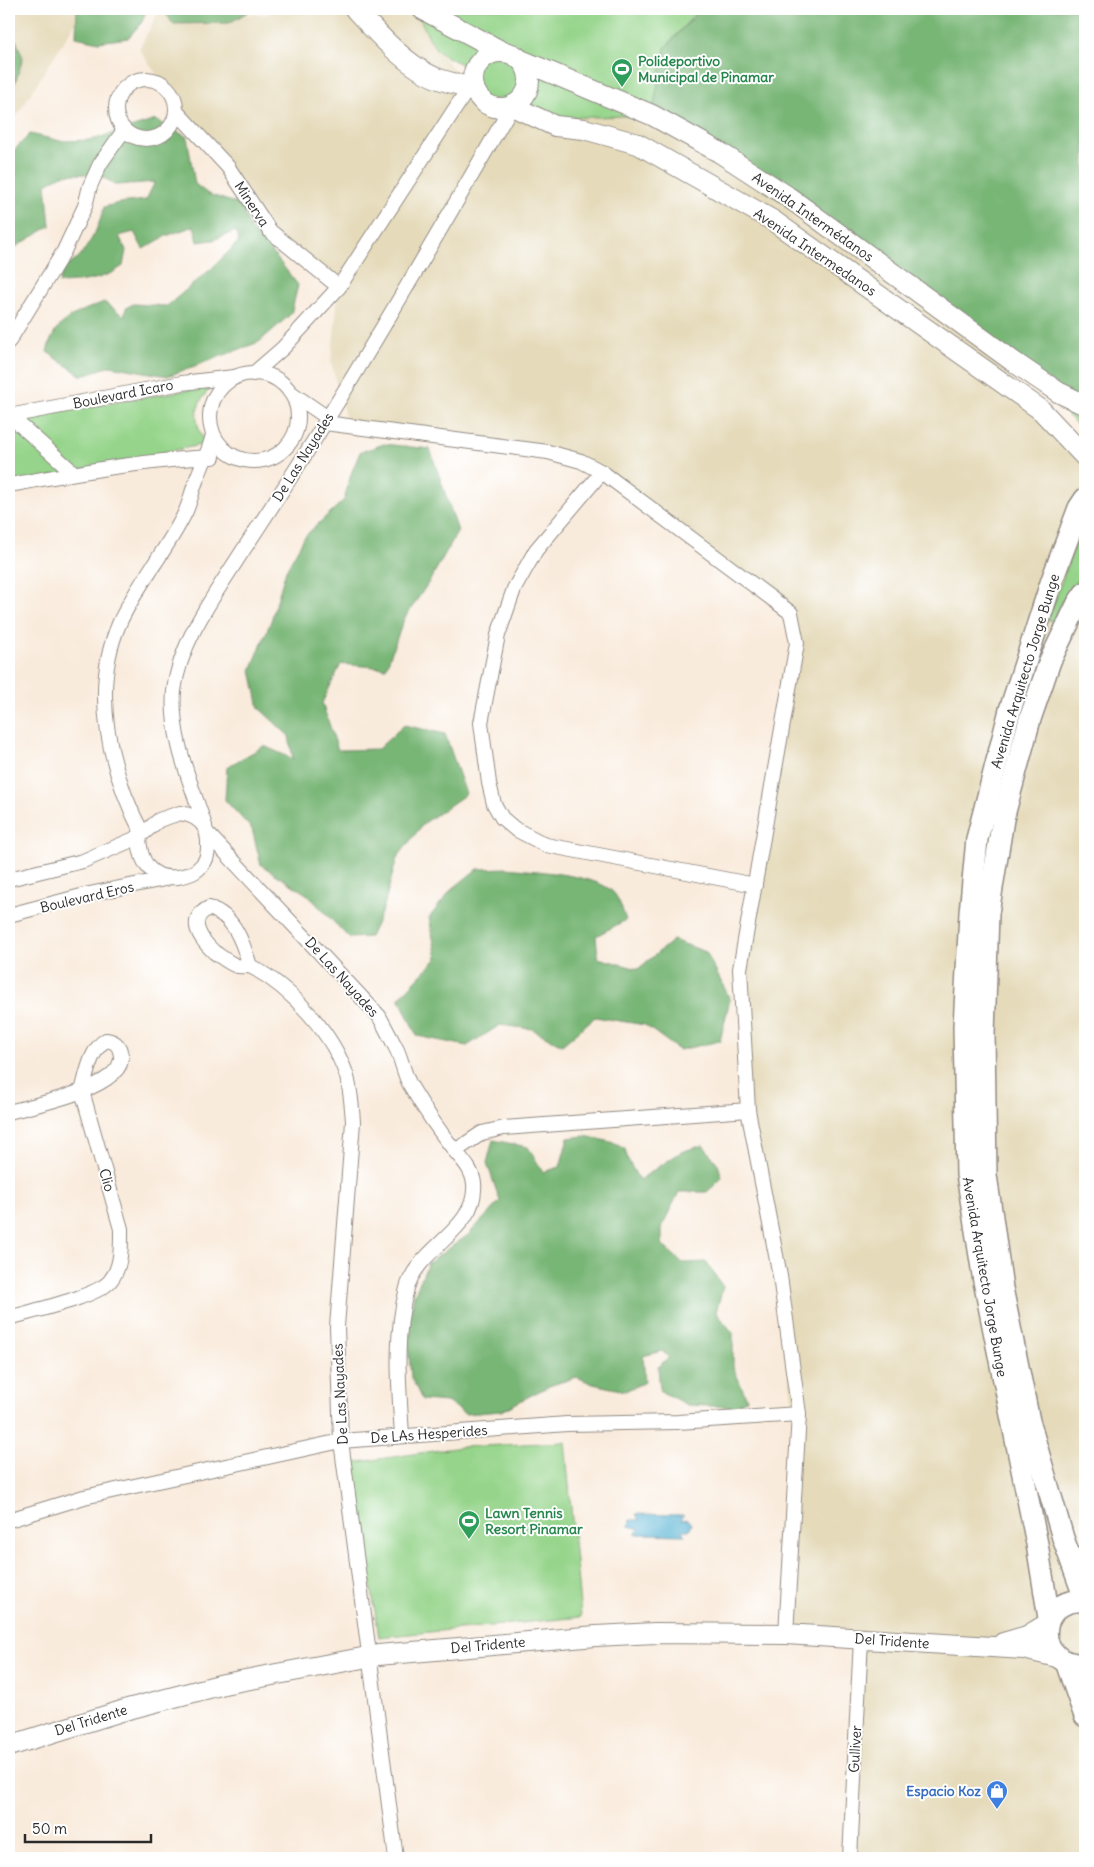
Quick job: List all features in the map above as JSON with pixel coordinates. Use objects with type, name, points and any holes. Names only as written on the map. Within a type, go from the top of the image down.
[{"type":"main road","points":[[355,9],[380,37],[415,65],[438,78],[474,88]]},
{"type":"main road","points":[[422,9],[501,51]]},
{"type":"main road","points":[[501,51],[509,52],[523,61],[530,75],[530,84],[525,96],[512,106],[502,108],[491,107],[478,97],[474,88],[473,77],[478,64],[492,52],[501,51]]},
{"type":"main road","name":"Avenida Intermédanos","points":[[523,61],[652,114],[719,152],[787,196],[1014,362],[1058,392],[1085,405]]},
{"type":"main road","name":"Avenida Intermedanos","points":[[512,106],[555,126],[584,129],[638,144],[772,220],[1041,410],[1085,457]]},
{"type":"main road","name":"Avenida Arquitecto Jorge Bunge","points":[[1069,1661],[1047,1642],[1048,1621],[1037,1544],[984,1281],[967,1174],[964,1026],[970,914],[978,839],[1010,710],[1052,580],[1078,508],[1085,499]]},
{"type":"main road","name":"Avenida Arquitecto Jorge Bunge","points":[[1085,593],[1078,603],[1048,669],[1030,719],[1003,819],[988,913],[984,1034],[986,1175],[1002,1288],[1029,1421],[1063,1538],[1085,1600]]},
{"type":"main road","points":[[1048,1621],[1056,1609],[1064,1603],[1085,1600]]},
{"type":"main road","name":"Del Tridente","points":[[979,1646],[1008,1642],[1027,1636],[1048,1621]]},
{"type":"main road","name":"Del Tridente","points":[[9,1746],[128,1709],[224,1684],[371,1656],[596,1636],[656,1633],[786,1634],[1040,1651],[1069,1661]]},
{"type":"main road","points":[[1069,1661],[1085,1716]]},
{"type":"street","points":[[145,78],[164,84],[171,92],[176,111],[168,128],[161,135],[142,138],[124,130],[116,112],[117,102],[127,86],[145,78]]},
{"type":"street","points":[[253,374],[283,348],[339,287],[464,95],[474,88]]},
{"type":"street","name":"De Las Nayades","points":[[402,1435],[398,1352],[407,1288],[416,1266],[430,1251],[453,1232],[465,1218],[474,1194],[474,1181],[466,1163],[455,1151],[410,1084],[396,1049],[379,1016],[326,958],[226,857],[207,831],[178,742],[174,715],[174,690],[182,661],[193,633],[210,601],[325,423],[512,106]]},
{"type":"street","name":"Minerva","points":[[176,111],[228,167],[270,231],[339,287]]},
{"type":"street","points":[[9,341],[64,251],[85,206],[90,186],[100,164],[124,130]]},
{"type":"street","points":[[325,423],[268,459],[245,460],[234,456],[220,445],[210,423],[213,400],[219,390],[237,376],[253,374],[271,377],[325,423],[548,452],[581,461],[602,472],[791,613],[798,643],[740,969],[748,1110],[780,1276],[799,1414],[786,1634]]},
{"type":"street","name":"Boulevard Icaro","points":[[9,415],[182,383],[237,376]]},
{"type":"street","points":[[287,446],[297,425],[295,402],[289,392]]},
{"type":"street","points":[[9,415],[74,473]]},
{"type":"street","points":[[9,879],[83,862],[141,835],[159,820],[180,813],[198,818],[207,831],[208,856],[203,864],[186,876],[165,879],[152,872],[147,865],[142,856],[141,835],[118,775],[107,727],[105,691],[108,663],[118,626],[138,586],[185,513],[214,435]]},
{"type":"street","points":[[9,485],[74,473],[234,456]]},
{"type":"street","points":[[602,472],[536,550],[514,589],[498,634],[481,724],[489,783],[494,804],[502,818],[515,828],[546,844],[755,886]]},
{"type":"street","name":"Boulevard Eros","points":[[9,915],[89,894],[165,879]]},
{"type":"street","name":"De Las Nayades","points":[[250,966],[289,994],[312,1017],[334,1048],[346,1076],[351,1097],[353,1122],[337,1327],[341,1441],[371,1656],[396,1858]]},
{"type":"street","name":"Clio","points":[[9,1112],[82,1091],[120,1230],[121,1251],[116,1271],[110,1282],[95,1292],[9,1318]]},
{"type":"street","points":[[455,1151],[482,1133],[504,1128],[748,1110]]},
{"type":"street","name":"De LAs Hesperides","points":[[9,1520],[84,1497],[341,1441],[567,1424],[678,1422],[799,1414]]},
{"type":"street","name":"Gulliver","points":[[850,1858],[861,1639]]},
{"type":"shaded area","points":[[9,9],[84,9],[9,128]]},
{"type":"shaded area","points":[[275,9],[415,9],[438,52],[482,101],[562,118],[652,115],[980,338],[1003,372],[1085,457],[1085,1858],[850,1858],[861,1639],[786,1634],[799,1444],[748,1110],[740,969],[797,643],[791,613],[581,461],[351,427],[345,417],[331,362],[339,287],[270,231],[228,167],[175,101],[139,49],[159,11],[197,11],[236,15],[268,14]]},
{"type":"green space","points":[[77,9],[147,9],[142,22],[128,38],[99,42],[76,37]]},
{"type":"green space","points":[[163,9],[253,9],[229,23],[173,24]]},
{"type":"green space","name":"Polideportivo Municipal de Pinamar","points":[[415,9],[699,9],[665,48],[652,115],[562,118],[521,100],[508,106],[497,108],[490,106],[479,94],[463,67],[437,50]]},
{"type":"green space","points":[[701,9],[1085,9],[1085,405],[652,115],[665,48]]},
{"type":"green space","points":[[9,39],[16,40],[23,58],[15,83],[9,85]]},
{"type":"green space","points":[[156,120],[187,137],[195,184],[208,194],[241,205],[251,230],[268,247],[298,285],[291,314],[259,342],[168,376],[110,366],[82,376],[47,352],[55,332],[61,325],[75,314],[104,302],[124,316],[126,308],[133,304],[167,306],[211,269],[239,241],[236,231],[213,240],[198,242],[194,226],[166,236],[143,249],[134,232],[119,236],[126,250],[123,266],[116,271],[93,279],[59,283],[63,271],[90,242],[104,207],[146,200],[155,182],[117,185],[98,175],[62,175],[46,184],[50,226],[9,251],[9,160],[11,153],[30,134],[61,141],[91,140]]},
{"type":"green space","points":[[212,386],[201,400],[197,413],[198,427],[205,444],[9,485],[9,420]]},
{"type":"green space","points":[[1036,389],[1074,412],[1085,414],[1085,435],[1071,418]]},
{"type":"green space","points":[[384,444],[430,449],[458,531],[429,582],[404,619],[386,668],[341,664],[322,703],[338,750],[378,749],[404,725],[445,734],[466,794],[423,824],[397,858],[383,909],[370,937],[349,938],[308,895],[261,865],[252,829],[225,800],[227,767],[264,746],[293,759],[289,736],[259,708],[251,670],[271,621],[286,570],[305,536],[344,500],[351,474],[360,452]]},
{"type":"green space","points":[[1085,515],[1085,571],[1062,601],[1053,621],[1048,620]]},
{"type":"green space","points":[[507,868],[578,877],[604,886],[613,892],[619,901],[626,920],[596,936],[598,958],[638,969],[673,940],[706,952],[730,999],[720,1041],[679,1050],[645,1025],[595,1017],[562,1045],[532,1029],[500,1025],[467,1046],[417,1036],[399,998],[437,958],[429,918],[451,890],[477,869]]},
{"type":"green space","points":[[585,1136],[611,1142],[625,1149],[628,1160],[639,1180],[681,1152],[703,1145],[718,1164],[722,1178],[707,1192],[679,1192],[662,1226],[662,1245],[683,1263],[706,1262],[723,1287],[716,1312],[733,1333],[733,1367],[747,1399],[733,1407],[687,1405],[660,1391],[658,1367],[669,1357],[662,1351],[643,1356],[645,1382],[625,1391],[593,1384],[577,1377],[549,1386],[501,1411],[465,1414],[447,1402],[422,1400],[411,1377],[407,1335],[414,1295],[428,1263],[468,1235],[500,1201],[487,1163],[493,1140],[528,1147],[543,1172],[560,1167],[568,1138]]},
{"type":"green space","name":"Lawn Tennis Resort Pinamar","points":[[565,1442],[581,1617],[379,1637],[352,1463],[461,1447]]},
{"type":"water","points":[[636,1514],[684,1515],[681,1520],[688,1519],[692,1524],[689,1530],[682,1530],[685,1535],[635,1534],[640,1529],[629,1526],[630,1520],[639,1520]]},
{"type":"place","name":"Polideportivo Municipal de Pinamar","points":[[622,88]]},
{"type":"place","name":"Lawn Tennis Resort Pinamar","points":[[469,1540]]},
{"type":"place","name":"Espacio Koz","points":[[997,1810]]}]
